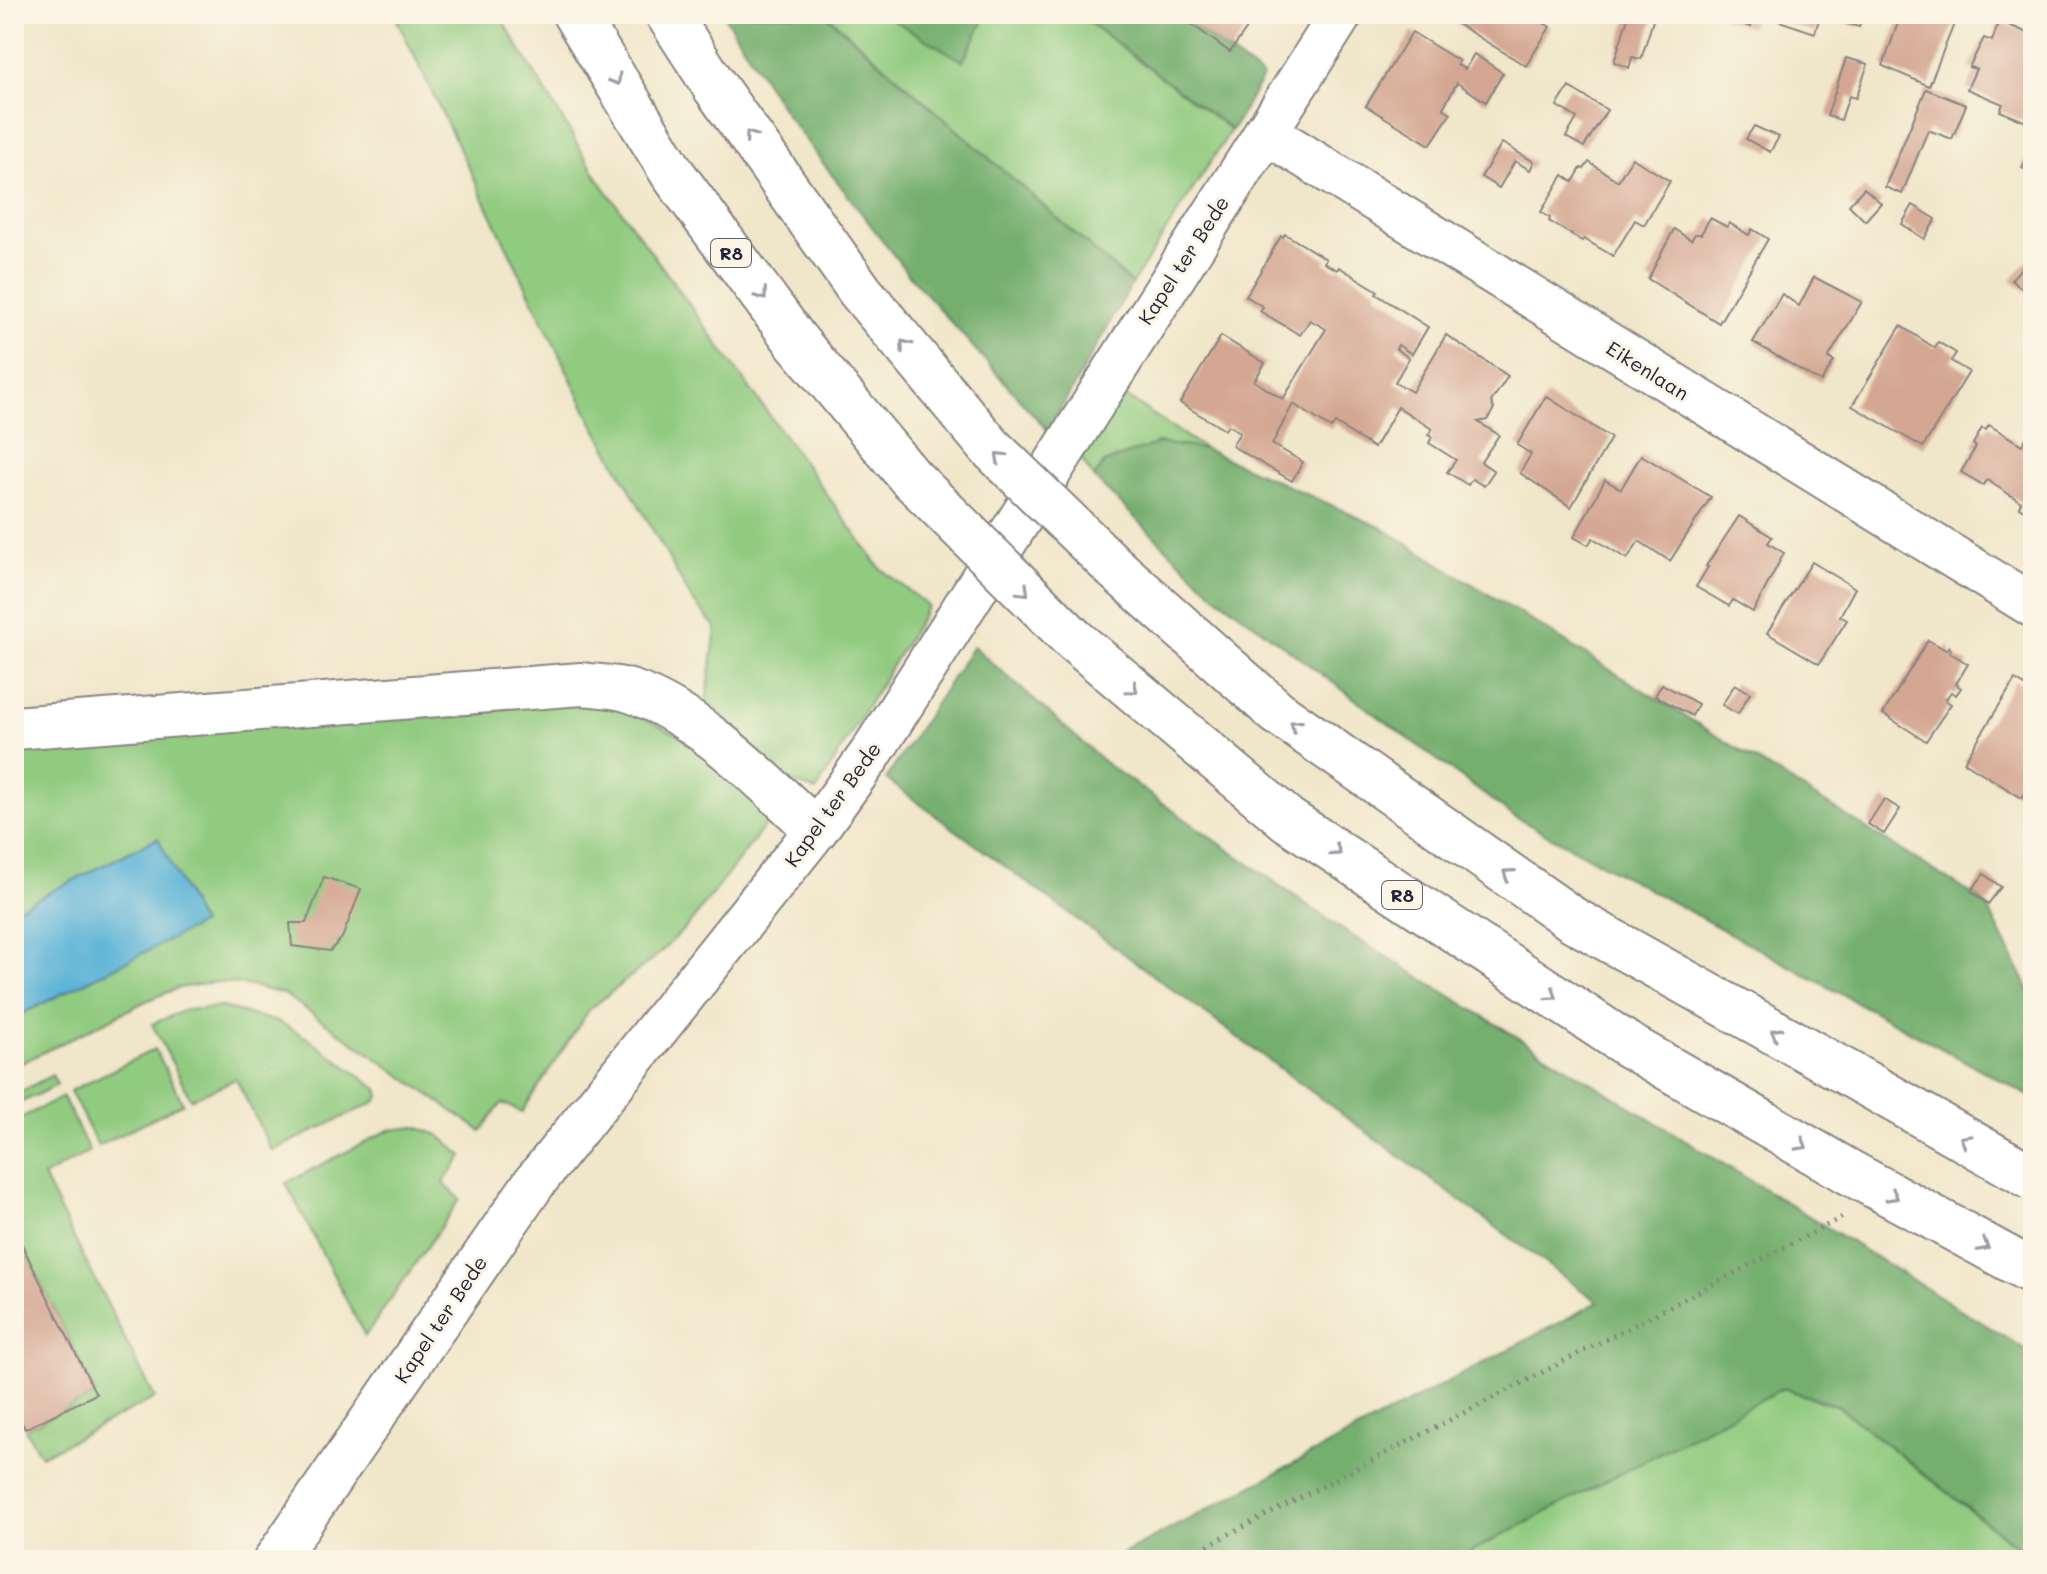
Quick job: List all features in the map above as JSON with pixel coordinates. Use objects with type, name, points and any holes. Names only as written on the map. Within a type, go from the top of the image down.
[{"type":"highway","name":"R8","points":[[575,14],[683,187],[796,341],[940,510],[1073,639],[1288,820],[1628,1045],[2033,1272]]},
{"type":"highway","points":[[668,14],[715,87],[860,291],[990,447],[1116,569],[1277,712],[1572,919],[2033,1178]]},
{"type":"street","name":"Kapel ter Bede","points":[[275,1560],[534,1183],[816,830],[870,755],[1341,14]]},
{"type":"street","name":"Eikenlaan","points":[[1265,132],[2033,606]]},
{"type":"street","points":[[14,728],[581,684],[613,688],[628,690],[672,708],[743,765],[816,830]]},
{"type":"path","points":[[1179,1560],[1845,1216]]},
{"type":"green space","points":[[394,14],[499,14],[599,180],[880,568],[928,606],[816,791],[773,774],[705,712],[716,628],[692,600],[589,416]]},
{"type":"green space","points":[[723,14],[825,14],[1132,284],[1048,431],[909,275],[787,116]]},
{"type":"green space","points":[[826,14],[883,14],[963,60],[987,14],[1078,14],[1231,130],[1132,284]]},
{"type":"green space","points":[[883,14],[987,14],[963,61]]},
{"type":"green space","points":[[1078,14],[1177,14],[1263,77],[1232,130]]},
{"type":"green space","points":[[1125,396],[1205,449],[1158,443],[1104,463],[1094,478],[1081,459]]},
{"type":"green space","points":[[1158,443],[1205,449],[1380,527],[1980,899],[1988,908],[2031,994],[2033,1098],[1513,816],[1216,596],[1094,478],[1104,463]]},
{"type":"green space","points":[[973,646],[1108,765],[1343,930],[2033,1354],[2033,1559],[1839,1407],[1783,1388],[1455,1560],[1112,1560],[1598,1302],[886,779]]},
{"type":"green space","points":[[536,698],[620,707],[694,742],[753,793],[771,818],[690,923],[660,953],[589,1010],[522,1112],[502,1103],[481,1131],[284,994],[217,982],[178,988],[146,1001],[14,1067],[14,1012],[17,1016],[201,923],[157,838],[14,910],[14,739]]},
{"type":"green space","points":[[222,1007],[281,1023],[309,1039],[378,1089],[380,1096],[375,1102],[272,1151],[236,1079],[191,1099],[152,1024],[185,1010]]},
{"type":"green space","points":[[155,1049],[183,1103],[98,1146],[70,1091]]},
{"type":"green space","points":[[52,1075],[57,1085],[14,1106],[14,1095]]},
{"type":"green space","points":[[63,1097],[89,1151],[43,1177],[155,1398],[41,1456],[25,1429],[96,1394],[14,1229],[14,1121]]},
{"type":"green space","points":[[416,1127],[439,1135],[463,1156],[443,1183],[460,1199],[365,1336],[286,1183],[389,1130]]},
{"type":"green space","points":[[1783,1388],[1839,1407],[2033,1560],[1455,1560]]},
{"type":"water","points":[[158,838],[201,924],[16,1017],[14,910]]},
{"type":"building","points":[[1177,14],[1257,14],[1230,52]]},
{"type":"building","points":[[1441,14],[1530,14],[1550,27],[1526,66]]},
{"type":"building","points":[[1629,14],[1655,14],[1641,59],[1632,57],[1629,68],[1614,62]]},
{"type":"building","points":[[1725,14],[1755,14],[1751,27],[1724,18]]},
{"type":"building","points":[[1775,14],[1863,14],[1859,27],[1820,16],[1815,33],[1773,19]]},
{"type":"building","points":[[1901,14],[1958,14],[1929,86],[1883,66]]},
{"type":"building","points":[[1999,21],[2033,35],[2033,125],[2000,111],[2003,104],[1967,89],[1976,69],[1969,67],[1984,38],[1992,41]]},
{"type":"building","points":[[1412,32],[1459,61],[1457,65],[1465,69],[1474,54],[1503,73],[1486,102],[1457,83],[1443,108],[1451,113],[1430,145],[1366,106]]},
{"type":"building","points":[[1846,58],[1868,64],[1856,98],[1849,96],[1841,120],[1827,116]]},
{"type":"building","points":[[1569,87],[1607,110],[1584,147],[1566,137],[1577,118],[1557,106]]},
{"type":"building","points":[[1926,89],[1966,105],[1952,139],[1928,130],[1902,194],[1885,187]]},
{"type":"building","points":[[1754,126],[1779,137],[1770,152],[1746,139]]},
{"type":"building","points":[[1502,143],[1534,162],[1530,170],[1515,161],[1499,188],[1481,177]]},
{"type":"building","points":[[2033,144],[2033,173],[2022,168]]},
{"type":"building","points":[[1632,158],[1670,181],[1644,225],[1635,220],[1613,256],[1549,221],[1550,218],[1541,212],[1563,175],[1573,182],[1581,168],[1584,169],[1589,162],[1618,181]]},
{"type":"building","points":[[1864,188],[1881,203],[1865,221],[1849,205]]},
{"type":"building","points":[[1913,205],[1936,219],[1924,239],[1902,224]]},
{"type":"building","points":[[1710,218],[1727,227],[1729,223],[1749,235],[1752,229],[1768,239],[1719,323],[1648,279],[1674,229],[1691,240],[1695,234],[1701,234]]},
{"type":"building","points":[[1285,234],[1326,259],[1324,263],[1337,270],[1339,267],[1378,291],[1376,294],[1428,327],[1412,354],[1398,345],[1396,349],[1409,358],[1395,382],[1412,392],[1446,335],[1508,376],[1491,402],[1494,409],[1487,420],[1478,422],[1499,435],[1481,462],[1494,471],[1484,486],[1472,479],[1468,485],[1447,472],[1456,460],[1429,443],[1432,437],[1428,435],[1432,429],[1398,407],[1374,448],[1335,423],[1331,428],[1293,404],[1272,444],[1303,462],[1292,481],[1232,446],[1240,432],[1228,425],[1225,430],[1180,403],[1221,336],[1265,363],[1254,381],[1283,399],[1326,329],[1310,320],[1300,335],[1260,311],[1263,307],[1246,296]]},
{"type":"building","points":[[2027,261],[2033,267],[2033,297],[2011,280]]},
{"type":"building","points":[[1814,277],[1862,302],[1828,358],[1834,361],[1821,382],[1753,342],[1782,294],[1799,306]]},
{"type":"building","points":[[1901,326],[1935,348],[1938,342],[1956,353],[1951,361],[1969,372],[1923,447],[1852,406]]},
{"type":"building","points":[[1546,396],[1611,438],[1571,507],[1520,473],[1531,454],[1517,445]]},
{"type":"building","points":[[1989,425],[2022,445],[2030,431],[2033,433],[2033,515],[2019,507],[2021,502],[1987,480],[1983,485],[1961,472],[1976,447],[1973,444],[1982,428],[1986,430]]},
{"type":"building","points":[[1641,455],[1711,497],[1670,561],[1639,541],[1627,559],[1593,538],[1588,545],[1574,537],[1605,480],[1621,489]]},
{"type":"building","points":[[1739,516],[1772,537],[1768,543],[1784,553],[1753,612],[1733,600],[1729,606],[1696,587]]},
{"type":"building","points":[[1812,562],[1855,588],[1840,616],[1847,620],[1819,664],[1767,633]]},
{"type":"building","points":[[1928,640],[1946,650],[1949,646],[1949,652],[1968,664],[1956,684],[1961,688],[1956,695],[1951,692],[1945,700],[1951,704],[1926,741],[1883,714]]},
{"type":"building","points":[[2015,680],[2033,691],[2033,780],[2022,798],[1964,762]]},
{"type":"building","points":[[1662,684],[1698,704],[1692,716],[1655,696]]},
{"type":"building","points":[[1735,684],[1750,693],[1738,714],[1722,705]]},
{"type":"building","points":[[1884,799],[1900,809],[1884,834],[1868,824]]},
{"type":"building","points":[[1984,874],[2001,887],[1988,904],[1971,891]]},
{"type":"building","points":[[324,877],[361,889],[342,938],[330,951],[292,946],[290,923],[306,923]]},
{"type":"building","points":[[14,1229],[96,1394],[25,1429],[14,1407]]}]
